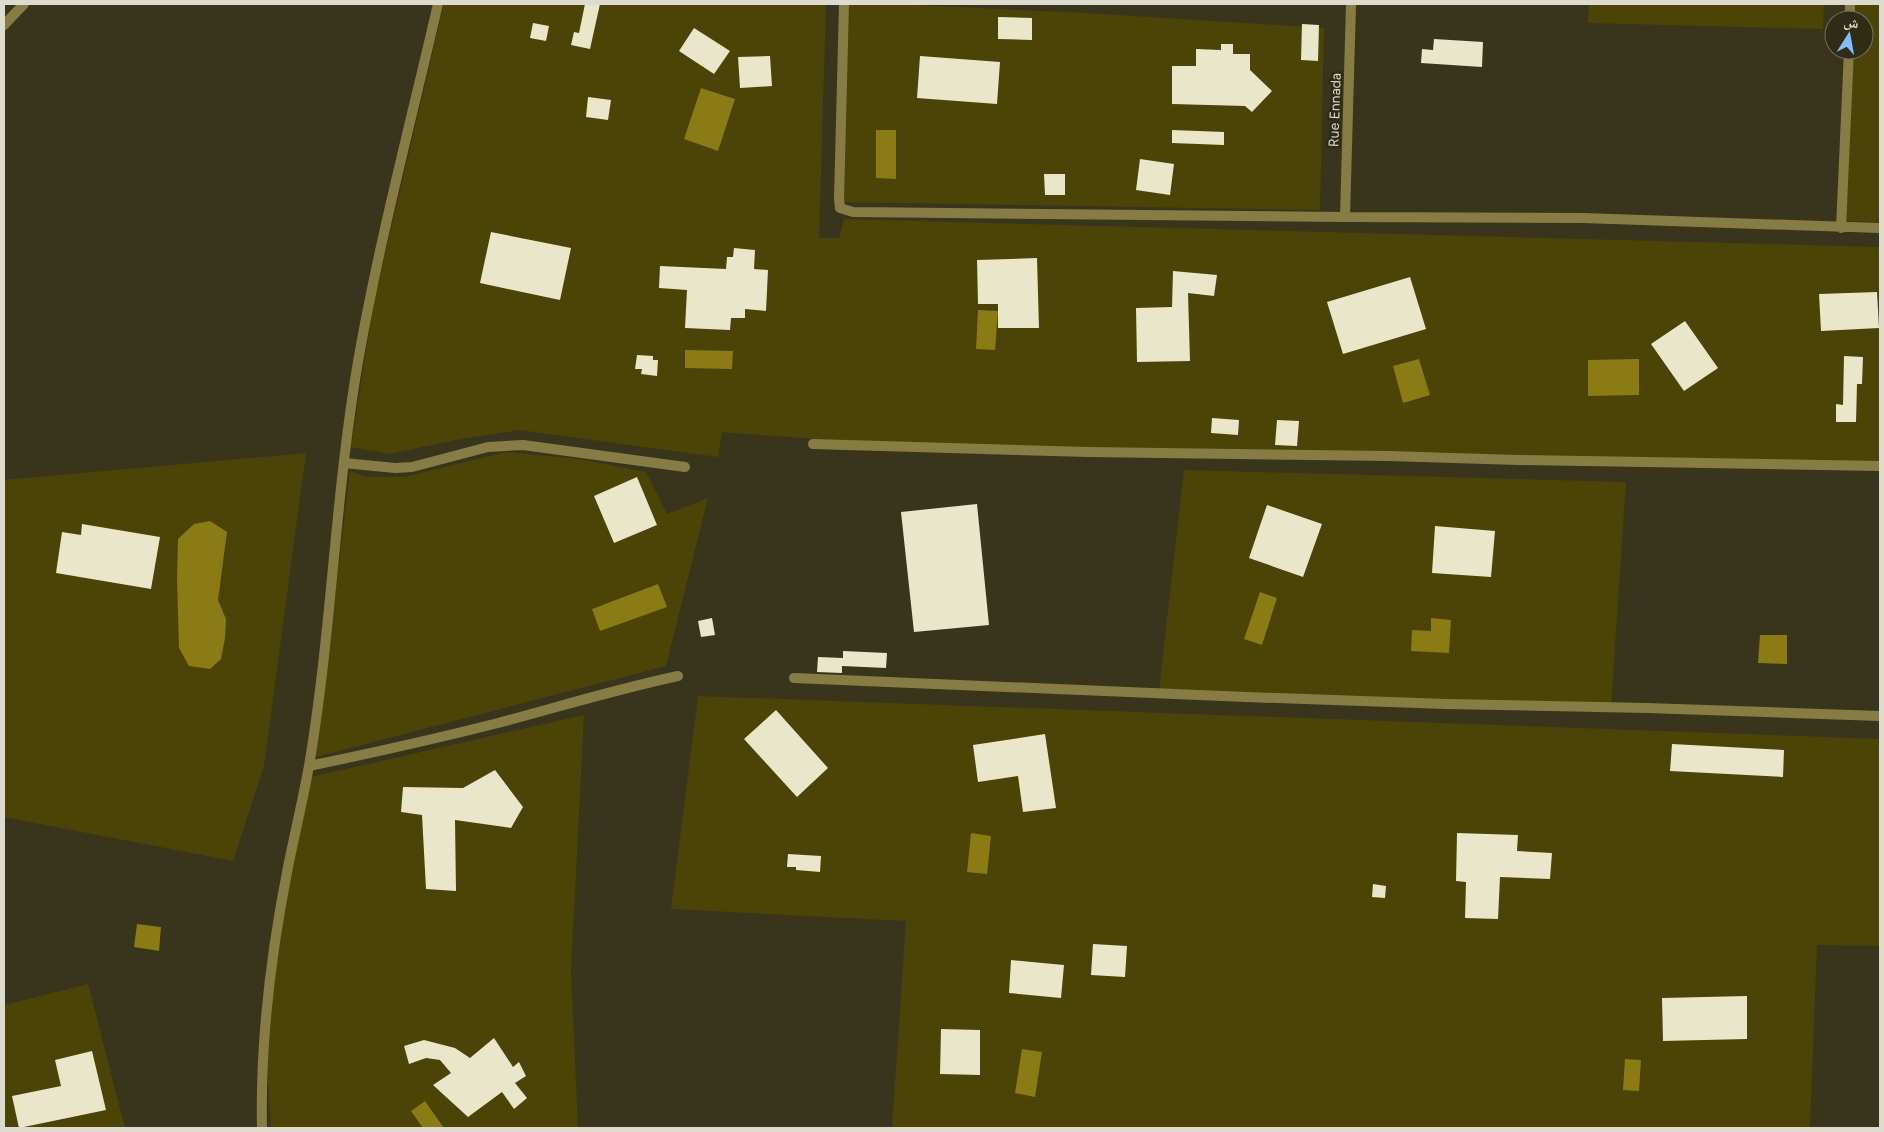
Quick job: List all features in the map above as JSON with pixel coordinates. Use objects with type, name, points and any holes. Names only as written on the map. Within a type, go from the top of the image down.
[{"type":"street","points":[[4,25],[24,4]]},
{"type":"street","points":[[262,1128],[261,1082],[265,1009],[288,870],[309,766],[344,464],[359,356],[391,205],[438,4]]},
{"type":"street","points":[[844,4],[839,199],[840,208],[853,212],[1583,218],[1880,228]]},
{"type":"street","name":"Rue Ennada","points":[[1346,217],[1352,4]]},
{"type":"street","points":[[1842,228],[1849,60]]},
{"type":"street","points":[[813,444],[1089,452],[1880,466]]},
{"type":"street","points":[[344,464],[395,468],[412,467],[488,447],[523,445],[686,467]]},
{"type":"street","points":[[309,766],[432,739],[629,686],[678,676]]},
{"type":"street","points":[[794,678],[1446,704],[1647,708],[1880,716]]},
{"type":"shaded area","points":[[444,4],[826,4],[819,238],[839,238],[844,219],[1880,247],[1880,464],[1076,450],[841,441],[722,432],[718,457],[519,430],[456,440],[390,454],[351,447],[374,301]]},
{"type":"shaded area","points":[[849,4],[891,4],[1086,13],[1324,28],[1320,210],[842,202]]},
{"type":"shaded area","points":[[1589,4],[1824,4],[1823,29],[1588,23]]},
{"type":"shaded area","points":[[1852,4],[1880,4],[1880,222],[1845,221],[1850,60],[1874,60],[1874,10],[1852,10]]},
{"type":"shaded area","points":[[701,88],[735,99],[718,151],[684,139]]},
{"type":"shaded area","points":[[876,130],[896,130],[896,179],[876,178]]},
{"type":"shaded area","points":[[978,310],[998,311],[995,350],[976,349]]},
{"type":"shaded area","points":[[685,350],[733,351],[732,369],[685,368]]},
{"type":"shaded area","points":[[1419,359],[1430,395],[1403,403],[1393,366]]},
{"type":"shaded area","points":[[1639,359],[1639,395],[1588,396],[1588,360]]},
{"type":"shaded area","points":[[506,452],[579,459],[646,472],[667,514],[708,498],[666,666],[316,757],[350,471],[367,477],[404,477]]},
{"type":"shaded area","points":[[306,453],[264,766],[233,861],[4,817],[4,480]]},
{"type":"shaded area","points":[[1184,470],[1626,482],[1611,705],[1159,690]]},
{"type":"shaded area","points":[[210,521],[227,532],[218,600],[226,619],[225,638],[221,659],[210,669],[189,666],[179,648],[177,579],[178,539],[194,524]]},
{"type":"shaded area","points":[[658,584],[667,607],[600,631],[592,609]]},
{"type":"shaded area","points":[[1260,592],[1277,598],[1262,645],[1244,639]]},
{"type":"shaded area","points":[[1431,618],[1451,620],[1449,653],[1411,651],[1412,630],[1431,631]]},
{"type":"shaded area","points":[[1760,635],[1787,635],[1787,664],[1758,663]]},
{"type":"shaded area","points":[[698,696],[1880,739],[1880,946],[1817,945],[1810,1128],[892,1128],[906,921],[671,909]]},
{"type":"shaded area","points":[[584,715],[571,970],[578,1128],[271,1128],[263,1005],[311,777]]},
{"type":"shaded area","points":[[971,833],[991,836],[987,874],[967,872]]},
{"type":"shaded area","points":[[137,924],[161,927],[159,951],[134,947]]},
{"type":"shaded area","points":[[88,984],[125,1128],[4,1128],[4,1005]]},
{"type":"shaded area","points":[[1022,1049],[1042,1052],[1035,1097],[1015,1093]]},
{"type":"shaded area","points":[[1625,1059],[1641,1060],[1639,1091],[1623,1090]]},
{"type":"shaded area","points":[[425,1101],[444,1128],[423,1128],[411,1111]]},
{"type":"building","points":[[585,4],[600,4],[590,49],[571,45],[574,32],[579,33]]},
{"type":"building","points":[[998,17],[1032,18],[1032,40],[998,39]]},
{"type":"building","points":[[533,23],[549,26],[546,41],[530,38]]},
{"type":"building","points":[[1302,24],[1319,25],[1318,61],[1301,60]]},
{"type":"building","points":[[694,28],[730,51],[714,74],[679,51]]},
{"type":"building","points":[[1434,39],[1483,42],[1482,67],[1421,63],[1422,49],[1433,50]]},
{"type":"building","points":[[1221,44],[1233,44],[1233,54],[1250,54],[1250,70],[1272,91],[1252,112],[1245,106],[1172,104],[1172,66],[1196,66],[1196,49],[1221,50]]},
{"type":"building","points":[[770,56],[772,86],[740,88],[738,57]]},
{"type":"building","points":[[920,56],[1000,62],[997,104],[917,98]]},
{"type":"building","points":[[588,97],[611,100],[608,120],[586,117]]},
{"type":"building","points":[[1172,130],[1224,132],[1224,145],[1172,143]]},
{"type":"building","points":[[1140,159],[1174,164],[1170,195],[1136,190]]},
{"type":"building","points":[[1044,174],[1065,174],[1065,195],[1045,195]]},
{"type":"building","points":[[491,232],[571,248],[560,300],[480,283]]},
{"type":"building","points":[[734,248],[755,250],[754,269],[768,270],[766,311],[745,309],[745,318],[731,318],[730,330],[685,328],[687,290],[659,288],[660,266],[726,269],[727,257],[733,257]]},
{"type":"building","points":[[1037,258],[1039,328],[998,328],[998,304],[978,304],[977,260]]},
{"type":"building","points":[[1173,271],[1217,275],[1214,296],[1188,293],[1190,361],[1137,362],[1136,308],[1172,307]]},
{"type":"building","points":[[1410,277],[1426,329],[1343,354],[1327,302]]},
{"type":"building","points":[[1877,292],[1879,328],[1821,331],[1819,294]]},
{"type":"building","points":[[1685,321],[1718,368],[1684,391],[1651,344]]},
{"type":"building","points":[[637,355],[653,356],[653,360],[658,360],[657,376],[641,374],[642,369],[635,369]]},
{"type":"building","points":[[1844,356],[1863,357],[1862,384],[1857,384],[1856,422],[1836,422],[1836,404],[1843,405]]},
{"type":"building","points":[[1212,418],[1239,420],[1238,435],[1211,433]]},
{"type":"building","points":[[1277,420],[1299,421],[1297,446],[1275,445]]},
{"type":"building","points":[[637,477],[657,525],[614,543],[594,496]]},
{"type":"building","points":[[977,504],[989,625],[914,632],[901,512]]},
{"type":"building","points":[[1267,505],[1322,524],[1303,577],[1249,558]]},
{"type":"building","points":[[82,524],[160,537],[151,589],[56,573],[62,532],[81,535]]},
{"type":"building","points":[[1435,526],[1495,531],[1491,577],[1432,573]]},
{"type":"building","points":[[712,618],[715,635],[701,637],[698,621]]},
{"type":"building","points":[[843,651],[887,653],[886,668],[842,666],[842,673],[817,672],[818,657],[843,658]]},
{"type":"building","points":[[776,710],[828,768],[797,797],[744,739]]},
{"type":"building","points":[[1045,734],[1056,808],[1023,812],[1018,776],[978,782],[973,745]]},
{"type":"building","points":[[1672,744],[1784,750],[1783,777],[1670,771]]},
{"type":"building","points":[[495,770],[523,807],[511,828],[455,820],[456,891],[426,889],[422,815],[401,812],[403,787],[463,788]]},
{"type":"building","points":[[1457,833],[1518,835],[1517,851],[1552,853],[1550,879],[1500,877],[1498,919],[1465,918],[1466,882],[1456,881]]},
{"type":"building","points":[[788,854],[821,856],[820,872],[796,870],[796,867],[787,867]]},
{"type":"building","points":[[1373,884],[1386,886],[1385,898],[1372,897]]},
{"type":"building","points":[[1093,944],[1127,946],[1125,977],[1091,975]]},
{"type":"building","points":[[1011,960],[1064,965],[1061,998],[1009,993]]},
{"type":"building","points":[[1747,996],[1747,1039],[1663,1041],[1662,998]]},
{"type":"building","points":[[941,1029],[980,1030],[980,1075],[940,1074]]},
{"type":"building","points":[[494,1038],[513,1067],[519,1062],[526,1076],[515,1083],[527,1098],[514,1109],[502,1092],[468,1117],[433,1085],[451,1073],[440,1060],[426,1058],[409,1064],[404,1046],[424,1040],[455,1048],[470,1058]]},
{"type":"building","points":[[92,1051],[106,1110],[19,1128],[12,1096],[61,1086],[55,1060]]}]
